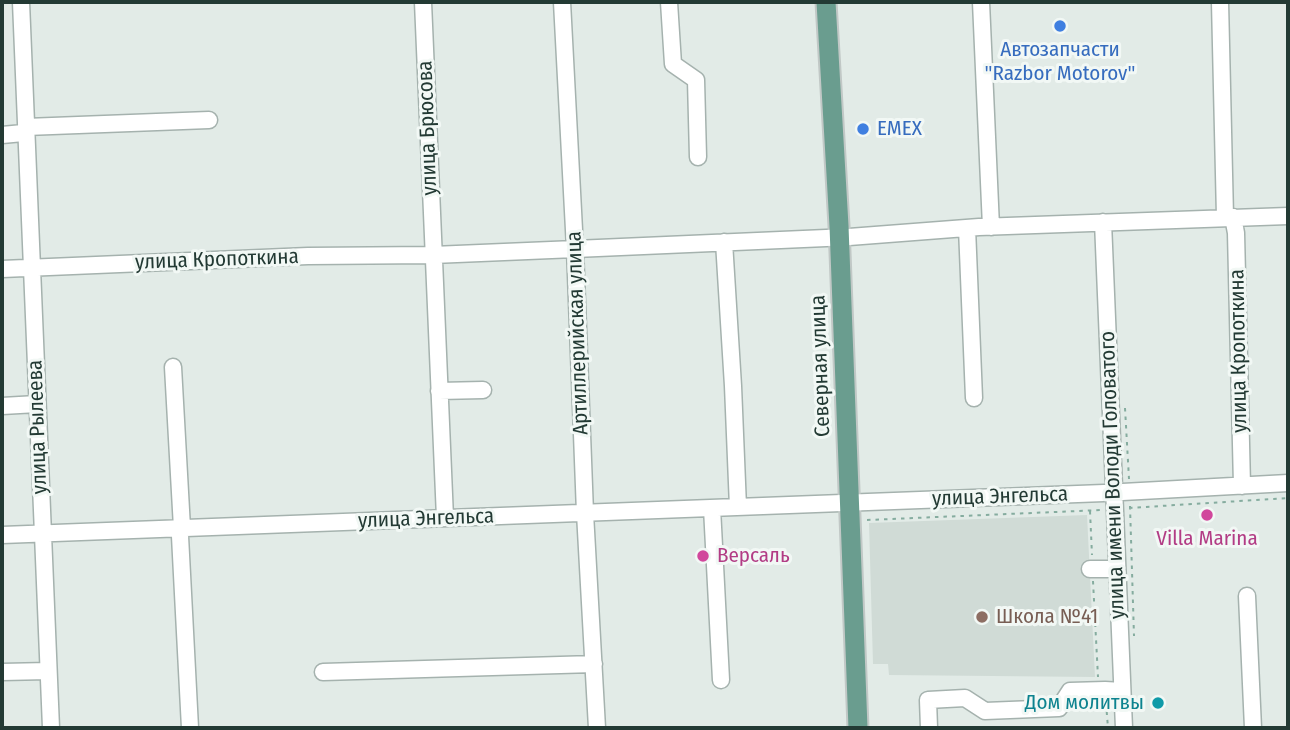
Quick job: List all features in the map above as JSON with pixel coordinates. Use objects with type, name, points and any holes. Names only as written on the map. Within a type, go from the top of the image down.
[{"type":"main road","name":"Северная улица","points":[[826,2],[839,237],[858,728]]},
{"type":"street","name":"улица Рылеева","points":[[20,2],[51,728]]},
{"type":"street","name":"улица Брюсова","points":[[423,2],[433,255]]},
{"type":"street","name":"Артиллерийская улица","points":[[562,2],[597,728]]},
{"type":"street","points":[[669,2],[673,64],[696,80],[698,157]]},
{"type":"street","points":[[981,2],[991,227]]},
{"type":"street","points":[[1220,2],[1229,217]]},
{"type":"street","points":[[2,135],[23,133],[26,127],[209,120]]},
{"type":"street","name":"улица Кропоткина","points":[[2,270],[308,256],[575,250],[967,228],[1288,216]]},
{"type":"street","name":"улица Кропоткина","points":[[1229,217],[1236,233],[1242,486]]},
{"type":"street","name":"улица имени Володи Головатого","points":[[1103,222],[1122,500],[1117,569],[1124,728]]},
{"type":"street","points":[[967,228],[974,398]]},
{"type":"street","points":[[724,242],[738,507]]},
{"type":"street","points":[[433,255],[445,518]]},
{"type":"street","points":[[173,367],[190,728]]},
{"type":"street","points":[[439,391],[483,390]]},
{"type":"street","points":[[2,406],[37,404]]},
{"type":"street","name":"улица Энгельса","points":[[2,535],[849,503],[1122,500],[1288,483]]},
{"type":"street","points":[[712,508],[720,680]]},
{"type":"street","points":[[1091,569],[1117,569]]},
{"type":"street","points":[[1247,596],[1253,728]]},
{"type":"street","points":[[323,672],[594,664]]},
{"type":"street","points":[[2,673],[48,671]]},
{"type":"street","points":[[929,728],[928,700],[965,698],[985,711],[1059,708],[1070,691],[1122,691]]},
{"type":"path","points":[[862,520],[1090,510],[1122,500],[1288,498]]},
{"type":"path","points":[[1122,500],[1135,646]]},
{"type":"path","points":[[1090,510],[1097,677],[1105,683],[1108,728]]},
{"type":"shaded area","name":"Школа №41","points":[[1087,515],[1095,677],[889,675],[888,664],[873,664],[869,523]]},
{"type":"place","name":"Автозапчасти \"Razbor Motorov\"","points":[[1060,26]]},
{"type":"place","name":"EMEX","points":[[863,129]]},
{"type":"place","name":"Villa Marina","points":[[1207,515]]},
{"type":"place","name":"Версаль","points":[[703,556]]},
{"type":"place","name":"Школа №41","points":[[982,617]]},
{"type":"place","name":"Дом молитвы","points":[[1158,703]]}]
